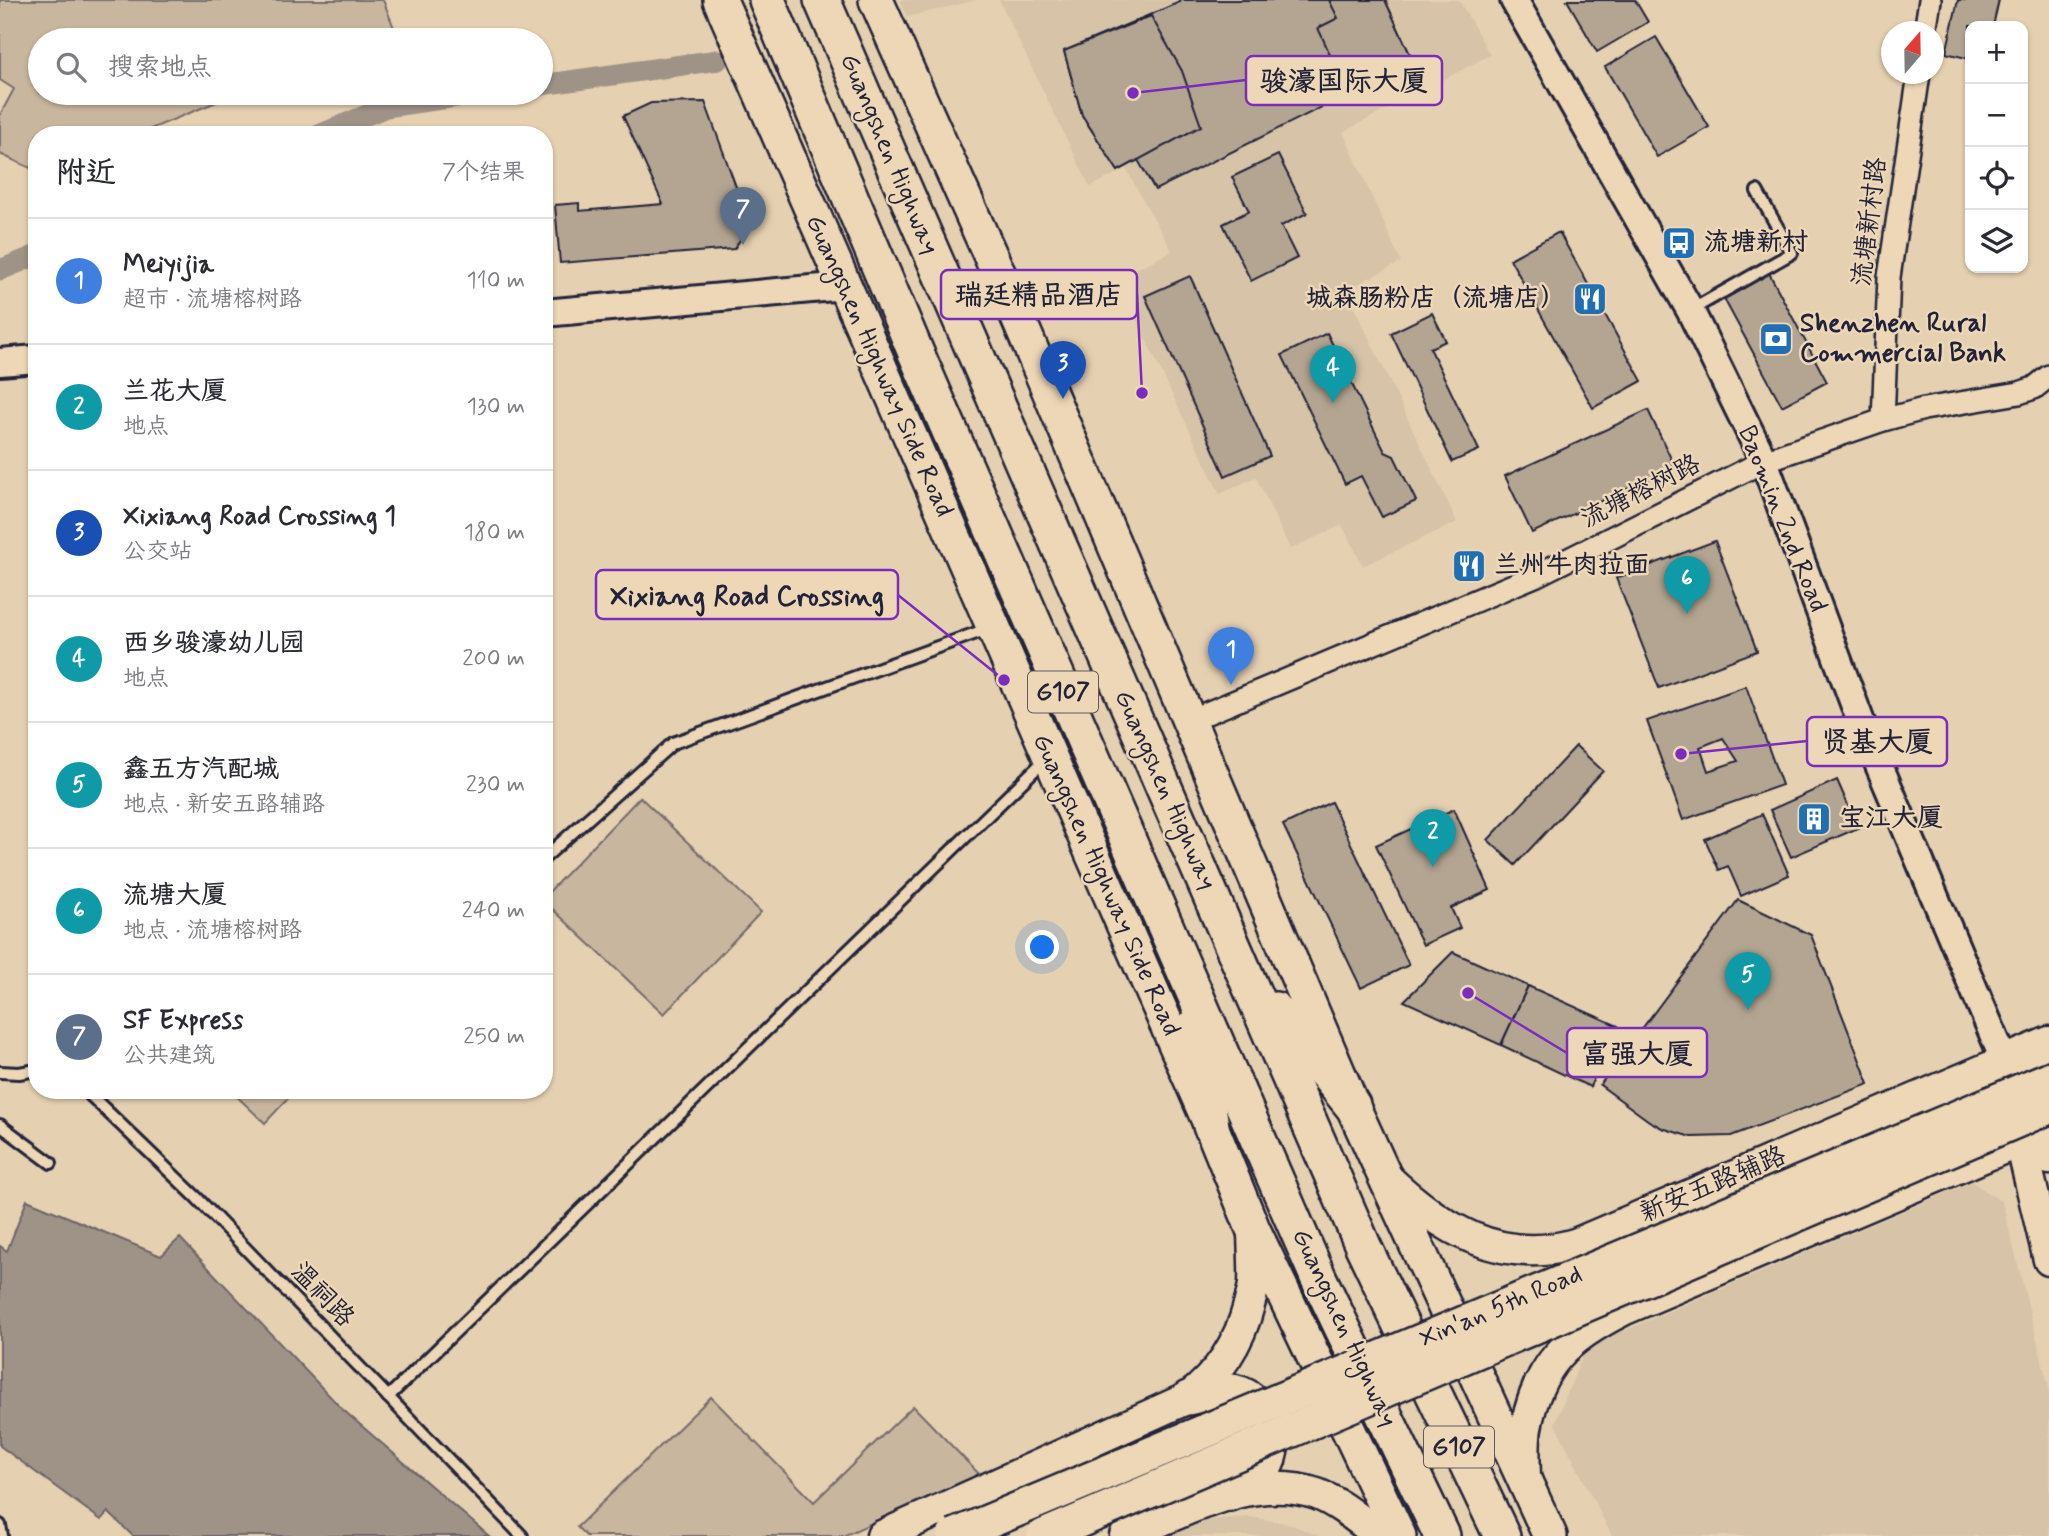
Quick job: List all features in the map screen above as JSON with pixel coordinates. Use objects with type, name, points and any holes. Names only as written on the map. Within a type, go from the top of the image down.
[{"type":"highway","name":"Guangshen Highway","points":[[766,0],[916,353],[1318,1277],[1442,1536]]},
{"type":"highway","name":"Guangshen Highway","points":[[822,0],[1363,1246],[1502,1536]]},
{"type":"highway","points":[[1247,976],[1352,1105]]},
{"type":"highway","points":[[1187,978],[1211,1126]]},
{"type":"main road","name":"Guangshen Highway Side Road","points":[[720,0],[1211,1126],[1253,1229],[1399,1536]]},
{"type":"main road","points":[[876,0],[1013,306],[1352,1105],[1550,1536]]},
{"type":"main road","name":"新安五路辅路","points":[[1384,1174],[1412,1202],[1471,1238],[1507,1248],[1552,1251],[1575,1244],[2049,1042]]},
{"type":"main road","points":[[2004,1060],[2042,1133],[2049,1260]]},
{"type":"main road","name":"Xin'an 5th Road","points":[[954,1536],[2049,1079]]},
{"type":"main road","points":[[1525,1483],[1525,1430],[1546,1370],[1562,1348],[1591,1326],[2042,1133]]},
{"type":"main road","name":"Xin'an 5th Road","points":[[1044,1536],[2042,1133]]},
{"type":"main road","points":[[1188,1398],[1205,1385],[1222,1366],[1234,1346],[1246,1315],[1254,1286],[1253,1229]]},
{"type":"main road","points":[[882,1536],[1188,1398],[1225,1390],[1251,1399],[1263,1412],[1271,1428],[1272,1446],[1268,1463],[1258,1477],[1244,1488],[1125,1536]]},
{"type":"main road","points":[[1229,1494],[1259,1488],[1291,1487],[1319,1495],[1346,1510],[1380,1536]]},
{"type":"street","name":"Baomin 2nd Road","points":[[1514,0],[1690,310],[1764,461],[1861,725],[2004,1060]]},
{"type":"street","points":[[1927,21],[1930,0]]},
{"type":"street","name":"流塘新村路","points":[[1883,420],[1889,277],[1918,84]]},
{"type":"street","points":[[553,312],[845,286]]},
{"type":"street","points":[[0,362],[28,360]]},
{"type":"street","name":"流塘榕树路","points":[[1188,721],[1537,575],[1764,461],[1883,420],[1924,409],[2019,393],[2034,387],[2049,376]]},
{"type":"lane","points":[[1690,310],[1792,253],[1757,191]]},
{"type":"lane","points":[[553,850],[673,743],[993,627]]},
{"type":"lane","points":[[388,1397],[1049,756]]},
{"type":"lane","points":[[0,1072],[28,1072]]},
{"type":"lane","name":"温祠路","points":[[94,1099],[196,1197],[522,1536]]},
{"type":"lane","points":[[0,1125],[51,1163]]},
{"type":"lane","points":[[0,1525],[2,1536]]},
{"type":"shaded area","points":[[0,0],[383,0],[394,28],[28,28],[28,105],[209,105],[158,126],[28,126],[28,167],[0,154],[0,115],[14,89],[0,80]]},
{"type":"shaded area","points":[[900,0],[978,0],[907,17]]},
{"type":"shaded area","points":[[999,0],[1459,0],[1490,55],[1343,132],[1401,262],[1346,290],[1457,522],[1363,566],[1342,525],[1290,549],[1256,477],[1220,494],[1117,279],[1172,251],[1126,169],[1090,187]]},
{"type":"shaded area","points":[[640,797],[761,912],[664,1014],[553,909],[553,888]]},
{"type":"shaded area","points":[[240,1099],[288,1099],[265,1123]]},
{"type":"shaded area","points":[[1972,1182],[2002,1202],[2049,1388],[2049,1536],[1612,1536],[1555,1424],[1586,1347]]},
{"type":"shaded area","points":[[27,1200],[161,1256],[180,1238],[342,1409],[489,1536],[133,1536],[108,1512],[101,1520],[0,1446],[0,1246],[7,1251]]},
{"type":"shaded area","points":[[711,1397],[814,1502],[913,1406],[980,1475],[843,1536],[586,1536],[577,1527]]},
{"type":"shaded area","points":[[1250,1517],[1290,1524],[1319,1536],[1167,1536],[1210,1520]]},
{"type":"building","points":[[1179,0],[1385,0],[1414,63],[1155,190],[1138,160],[1118,171],[1082,115],[1064,51],[1180,2]]},
{"type":"building","points":[[1329,0],[1385,0],[1414,63],[1364,86],[1354,64],[1338,72],[1318,28],[1338,18]]},
{"type":"building","points":[[1567,0],[1635,0],[1648,22],[1597,52]]},
{"type":"building","points":[[1958,0],[1999,0],[1994,21],[1965,21],[1965,58],[1946,53]]},
{"type":"building","points":[[1151,16],[1182,71],[1201,126],[1118,171],[1082,115],[1064,51]]},
{"type":"building","points":[[1656,37],[1709,127],[1657,157],[1605,67]]},
{"type":"building","points":[[705,102],[750,225],[734,249],[560,263],[555,205],[579,203],[579,211],[663,204],[623,116],[651,103]]},
{"type":"building","points":[[1278,155],[1307,213],[1281,226],[1297,258],[1251,281],[1223,224],[1249,211],[1232,177]]},
{"type":"building","points":[[1559,232],[1642,381],[1593,408],[1510,259]]},
{"type":"building","name":"Shenzhen Rural Commercial Bank","points":[[1769,273],[1827,382],[1782,406],[1723,297]]},
{"type":"building","points":[[1190,276],[1270,456],[1225,476],[1145,296]]},
{"type":"building","points":[[1432,313],[1446,341],[1430,348],[1479,450],[1452,462],[1391,333]]},
{"type":"building","points":[[1327,333],[1385,452],[1394,456],[1416,501],[1382,517],[1361,476],[1345,484],[1282,355]]},
{"type":"building","points":[[1648,410],[1675,467],[1532,533],[1505,476]]},
{"type":"building","points":[[1715,541],[1757,651],[1659,688],[1616,578]]},
{"type":"building","points":[[1746,686],[1782,785],[1683,820],[1647,721]],"holes":[[[1723,738],[1738,761],[1708,771],[1700,747]]]},
{"type":"building","points":[[1576,746],[1603,771],[1515,865],[1488,840]]},
{"type":"building","name":"宝江大厦","points":[[1837,780],[1858,828],[1791,857],[1770,810]]},
{"type":"building","points":[[1331,802],[1409,965],[1361,988],[1283,825]]},
{"type":"building","points":[[1454,809],[1490,890],[1451,908],[1460,928],[1423,945],[1376,845]]},
{"type":"building","points":[[1762,814],[1789,875],[1741,896],[1728,866],[1719,870],[1705,839]]},
{"type":"building","points":[[1738,900],[1811,935],[1869,1084],[1731,1136],[1691,1137],[1649,1121],[1600,1085]]},
{"type":"building","points":[[1453,952],[1528,986],[1501,1045],[1404,1001]]},
{"type":"building","points":[[1528,986],[1618,1026],[1590,1087],[1501,1045]]},
{"type":"waterway","points":[[553,83],[718,60]]},
{"type":"waterway","points":[[341,126],[386,107],[400,105]]},
{"type":"waterway","points":[[0,270],[28,259]]},
{"type":"place","name":"骏濠国际大厦","points":[[1133,93]]},
{"type":"place","name":"流塘新村","points":[[1679,243]]},
{"type":"place","name":"SF Express","points":[[743,245]]},
{"type":"place","name":"城森肠粉店（流塘店）","points":[[1590,299]]},
{"type":"place","name":"Shenzhen Rural Commercial Bank","points":[[1776,339]]},
{"type":"place","name":"瑞廷精品酒店","points":[[1142,393]]},
{"type":"place","name":"Xixiang Road Crossing 1","points":[[1063,399]]},
{"type":"place","name":"西乡骏濠幼儿园","points":[[1333,403]]},
{"type":"place","name":"兰州牛肉拉面","points":[[1469,566]]},
{"type":"place","name":"流塘大厦","points":[[1687,614]]},
{"type":"place","name":"Xixiang Road Crossing","points":[[1004,680]]},
{"type":"place","name":"Meiyijia","points":[[1231,685]]},
{"type":"place","name":"贤基大厦","points":[[1681,754]]},
{"type":"place","name":"宝江大厦","points":[[1814,819]]},
{"type":"place","name":"兰花大厦","points":[[1433,867]]},
{"type":"place","name":"富强大厦","points":[[1468,993]]},
{"type":"place","name":"鑫五方汽配城","points":[[1748,1010]]}]
